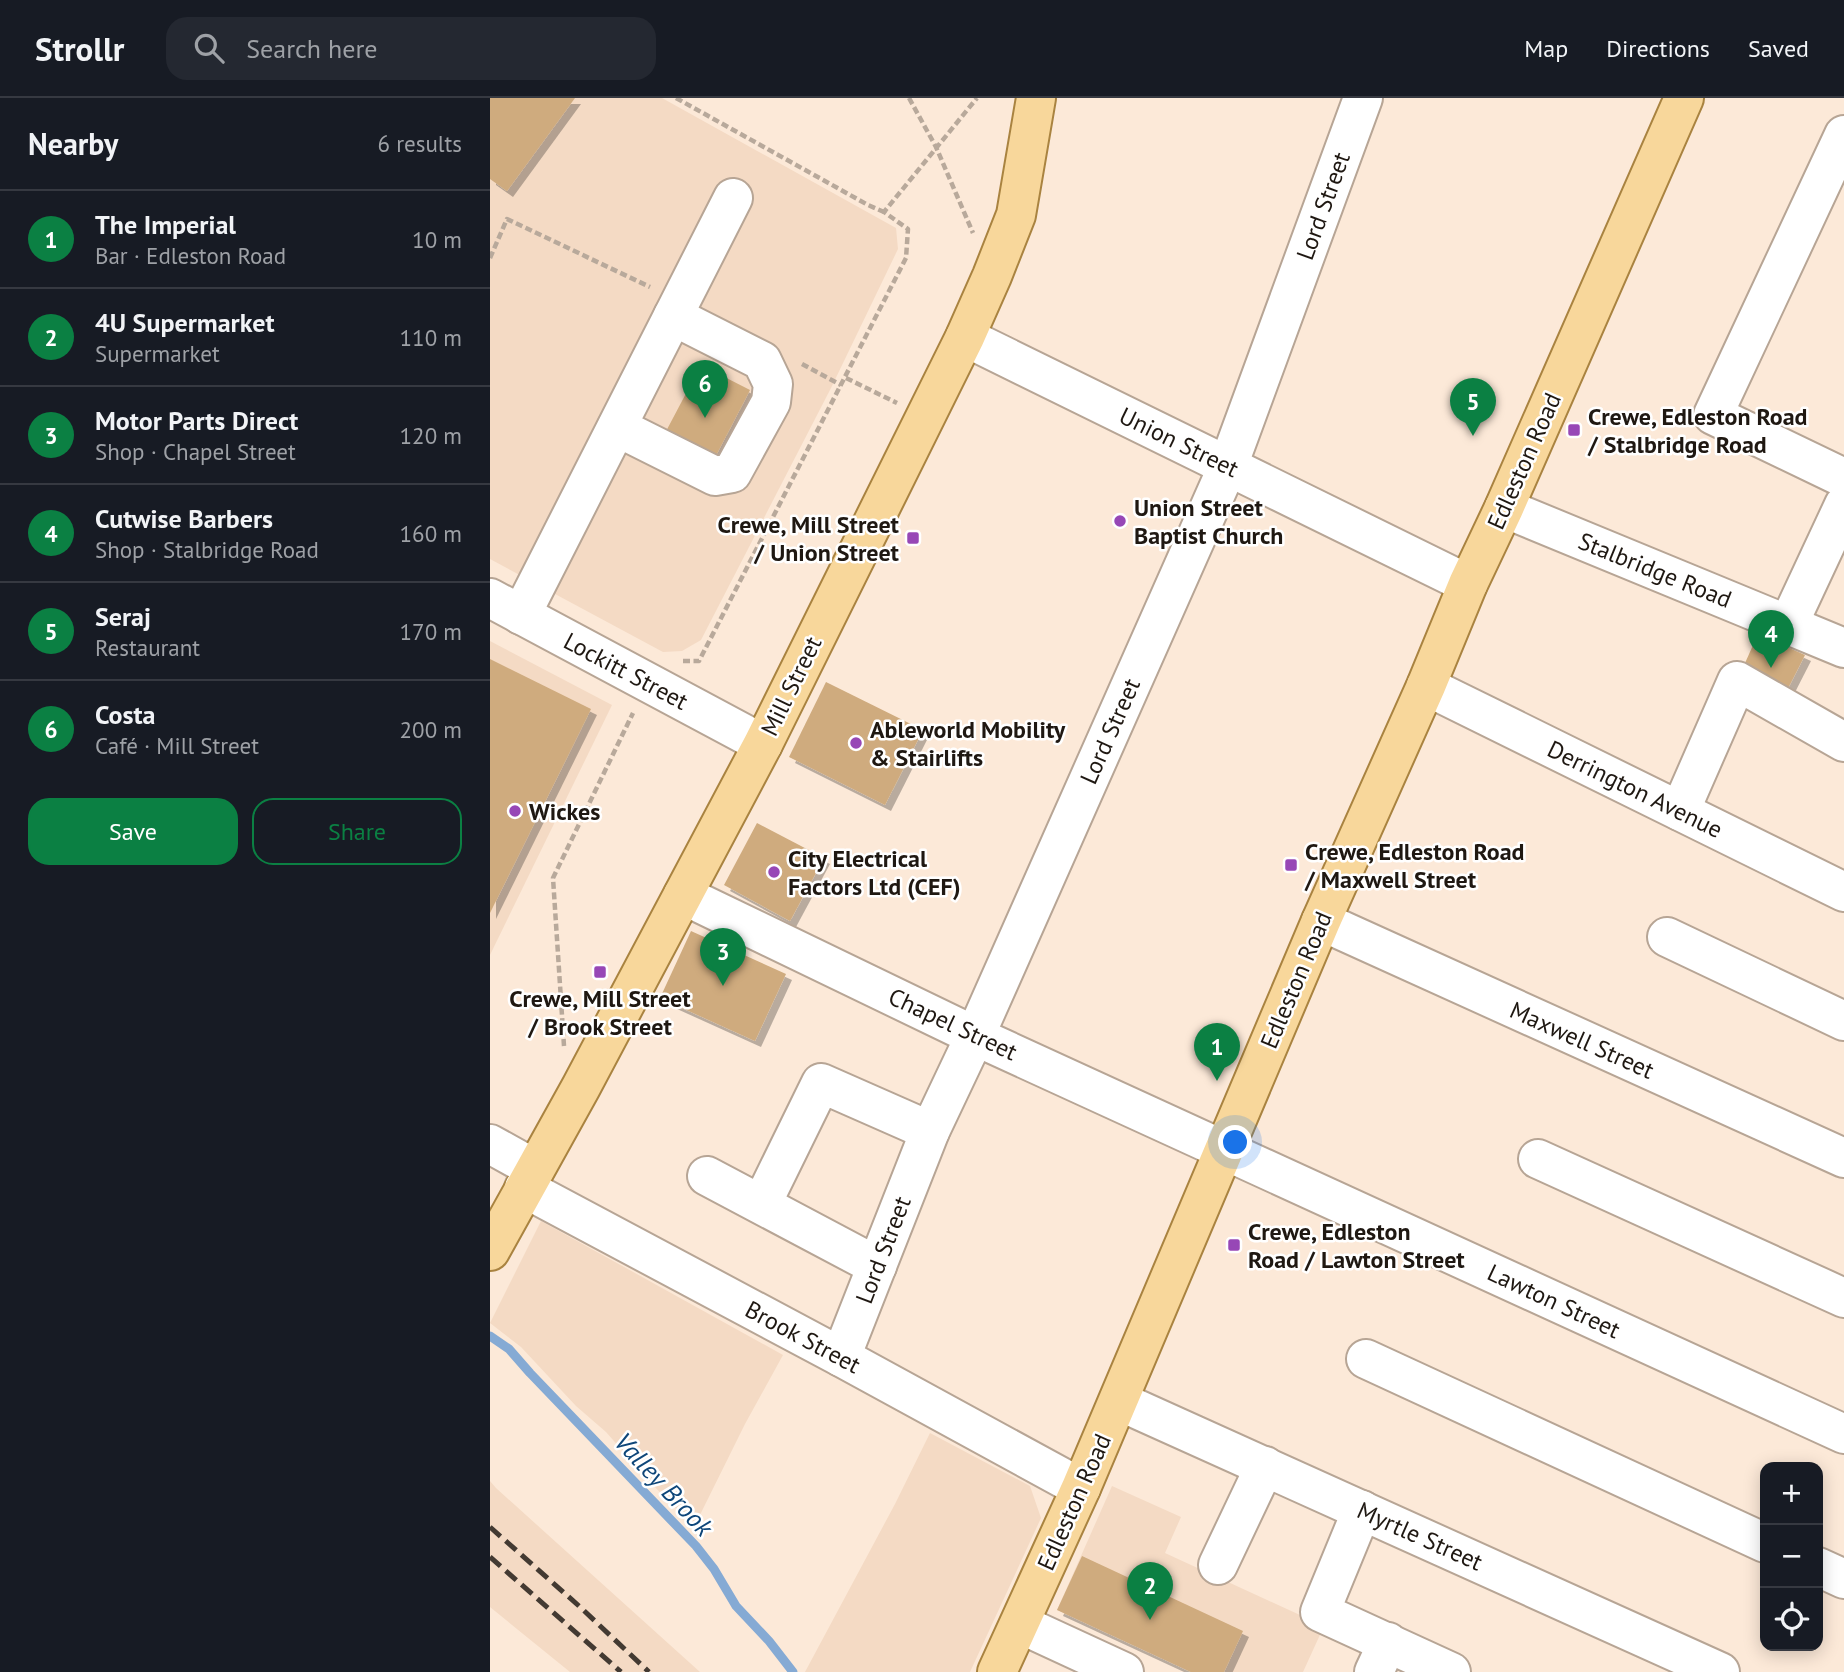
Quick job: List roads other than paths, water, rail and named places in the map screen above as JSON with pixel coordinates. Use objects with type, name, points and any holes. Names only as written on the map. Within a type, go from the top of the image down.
[{"type":"main road","name":"Mill Street","points":[[490,1251],[581,1087],[763,744],[965,337],[1016,215],[1037,98]]},
{"type":"main road","name":"Edleston Road","points":[[997,1672],[1119,1401],[1321,921],[1426,686],[1468,584],[1684,98]]},
{"type":"street","name":"Lord Street","points":[[841,1357],[930,1131],[975,1036],[1228,466],[1363,98]]},
{"type":"street","points":[[1844,135],[1713,415],[1844,478]]},
{"type":"street","points":[[506,606],[617,427],[733,198]]},
{"type":"street","points":[[617,427],[715,476],[732,473],[771,402],[773,384],[762,361],[673,316]]},
{"type":"street","name":"Union Street","points":[[965,337],[1468,584]]},
{"type":"street","points":[[1788,625],[1844,505]]},
{"type":"street","name":"Stalbridge Road","points":[[1504,508],[1844,648]]},
{"type":"street","name":"Lockitt Street","points":[[506,606],[763,744]]},
{"type":"street","points":[[1680,811],[1737,681],[1844,742]]},
{"type":"street","name":"Derrington Avenue","points":[[1426,686],[1844,892]]},
{"type":"street","name":"Chapel Street","points":[[683,895],[975,1036],[1225,1149]]},
{"type":"street","name":"Maxwell Street","points":[[1321,921],[1844,1158]]},
{"type":"street","points":[[1667,937],[1844,1021]]},
{"type":"street","points":[[769,1189],[821,1083],[930,1131]]},
{"type":"street","name":"Brook Street","points":[[490,1143],[530,1178],[841,1357],[1081,1488]]},
{"type":"street","name":"Lawton Street","points":[[1225,1149],[1844,1434]]},
{"type":"street","points":[[1538,1159],[1844,1298]]},
{"type":"street","points":[[707,1176],[877,1266]]},
{"type":"street","points":[[1366,1359],[1760,1541]]},
{"type":"street","name":"Myrtle Street","points":[[1119,1401],[1720,1672]]},
{"type":"street","points":[[1217,1565],[1265,1466]]},
{"type":"street","points":[[1362,1510],[1320,1612],[1381,1657],[1451,1672]]},
{"type":"street","points":[[1823,1569],[1844,1579]]},
{"type":"street","points":[[1020,1624],[1124,1672]]},
{"type":"waterway","name":"Valley Brook","points":[[490,1336],[509,1349],[696,1546],[714,1569],[736,1606],[793,1672]]},
{"type":"railway","points":[[490,1527],[649,1672]]},
{"type":"railway","points":[[490,1557],[621,1672]]},
{"type":"place","name":"Costa","points":[[705,418]]},
{"type":"place","name":"Crewe, Edleston Road / Stalbridge Road","points":[[1574,430]]},
{"type":"place","name":"Seraj","points":[[1473,436]]},
{"type":"place","name":"Union Street Baptist Church","points":[[1120,521]]},
{"type":"place","name":"Crewe, Mill Street / Union Street","points":[[913,538]]},
{"type":"place","name":"Cutwise Barbers","points":[[1771,668]]},
{"type":"place","name":"Ableworld Mobility & Stairlifts","points":[[856,743]]},
{"type":"place","name":"Wickes","points":[[515,811]]},
{"type":"place","name":"Crewe, Edleston Road / Maxwell Street","points":[[1291,865]]},
{"type":"place","name":"City Electrical Factors Ltd (CEF)","points":[[774,872]]},
{"type":"place","name":"Crewe, Mill Street / Brook Street","points":[[600,972]]},
{"type":"place","name":"Motor Parts Direct","points":[[723,986]]},
{"type":"place","name":"The Imperial","points":[[1217,1081]]},
{"type":"place","name":"Crewe, Edleston Road / Lawton Street","points":[[1234,1245]]},
{"type":"place","name":"4U Supermarket","points":[[1150,1620]]}]
